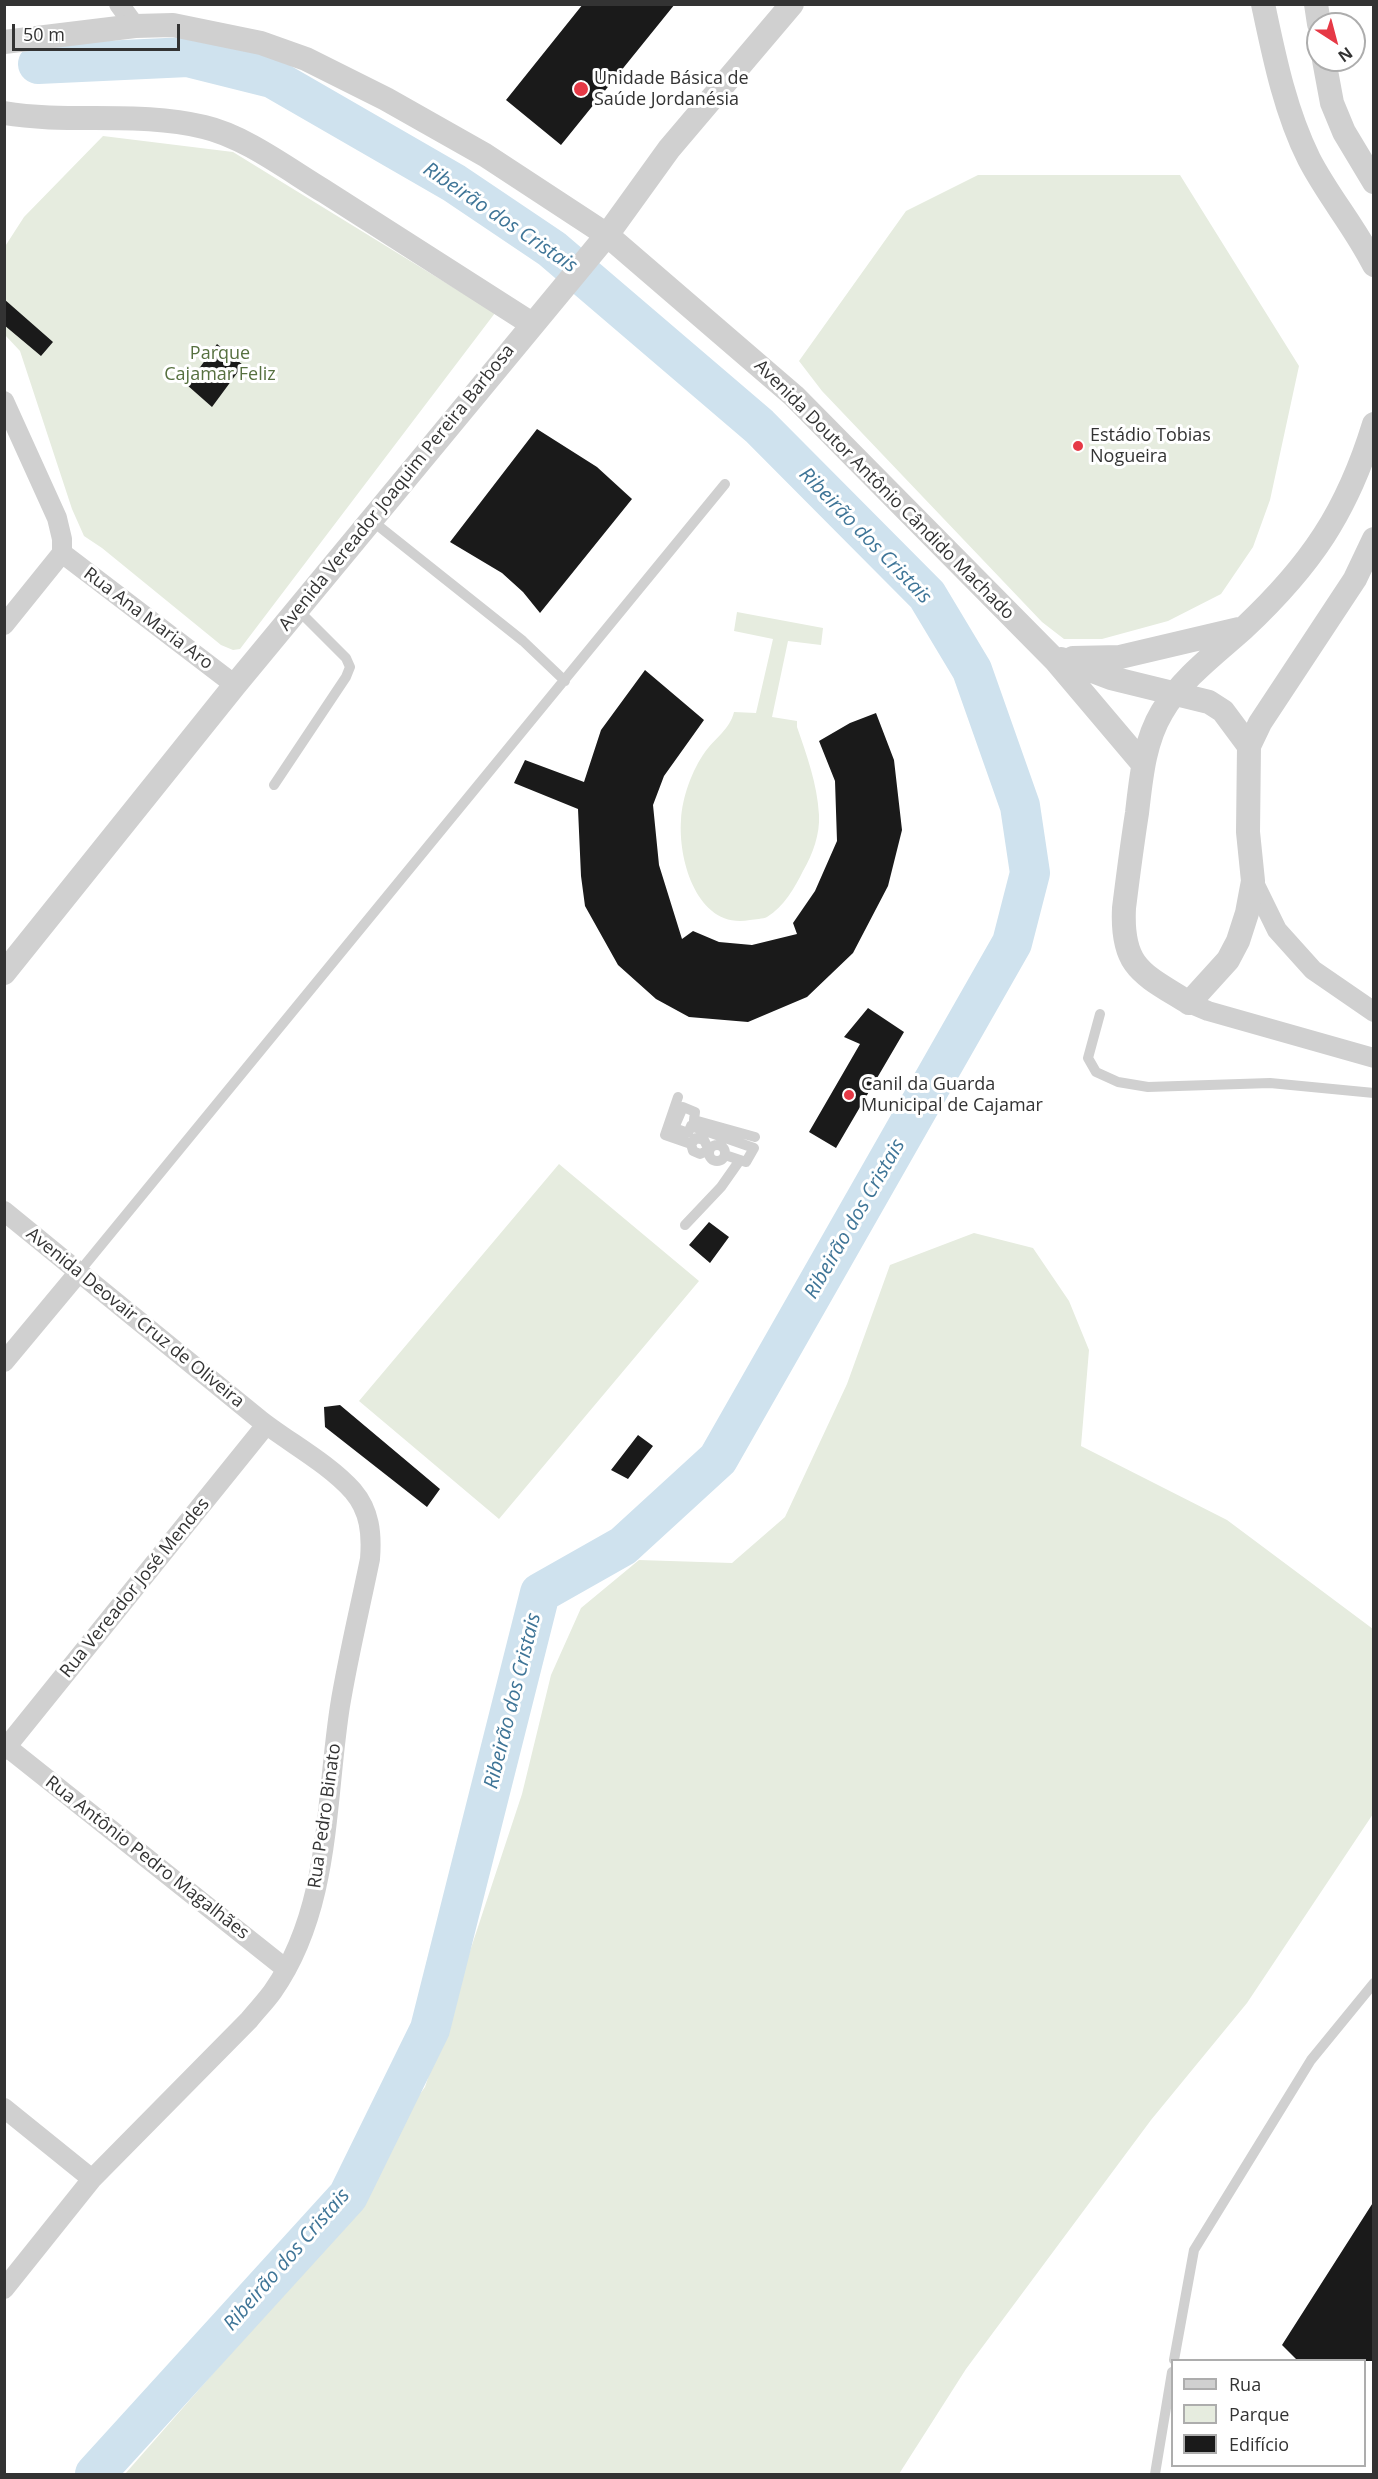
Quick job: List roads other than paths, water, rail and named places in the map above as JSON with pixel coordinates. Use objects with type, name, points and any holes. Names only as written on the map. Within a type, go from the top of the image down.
[{"type":"street","points":[[119,4],[135,26]]},
{"type":"street","name":"Avenida Vereador Joaquim Pereira Barbosa","points":[[4,973],[235,685],[603,239],[669,150],[792,4]]},
{"type":"street","points":[[1263,4],[1275,60],[1294,124],[1308,157],[1374,264]]},
{"type":"street","name":"Avenida Doutor Antônio Cândido Machado","points":[[4,42],[135,26],[173,25],[261,43],[306,59],[387,99],[486,155],[603,239],[794,396],[1058,659],[1143,764]]},
{"type":"street","points":[[1326,72],[1332,103],[1344,132],[1374,182]]},
{"type":"street","points":[[4,113],[33,118],[143,119],[205,127],[241,142],[294,173],[532,324]]},
{"type":"street","points":[[4,401],[57,518],[62,539],[62,553],[4,625]]},
{"type":"street","points":[[1374,424],[1348,495],[1320,543],[1292,580],[1205,661],[1161,713],[1143,764],[1123,929],[1125,946],[1133,962],[1149,977],[1189,1003],[1208,1011],[1374,1058]]},
{"type":"street","points":[[1189,1003],[1228,960],[1238,941],[1247,913],[1252,880],[1248,832],[1249,746],[1266,715],[1355,579],[1374,539]]},
{"type":"street","name":"Rua Ana Maria Aro","points":[[62,553],[235,685]]},
{"type":"street","points":[[1058,659],[1120,657],[1244,627]]},
{"type":"street","name":"Avenida Doutor Antônio Cândido Machado","points":[[1058,659],[1112,678],[1209,702],[1223,711],[1249,746]]},
{"type":"street","points":[[1252,880],[1277,930],[1313,970],[1374,1012]]},
{"type":"street","name":"Avenida Deovair Cruz de Oliveira","points":[[4,1212],[266,1425]]},
{"type":"street","points":[[4,1362],[79,1272]]},
{"type":"street","name":"Rua Vereador José Mendes","points":[[6,1749],[266,1425]]},
{"type":"street","name":"Rua Pedro Binato","points":[[4,2289],[92,2179],[249,2020],[273,1991],[304,1929],[321,1862],[340,1706],[370,1559],[370,1522],[363,1505],[339,1478],[266,1425]]},
{"type":"street","name":"Rua Antônio Pedro Magalhães","points":[[6,1749],[286,1969]]},
{"type":"street","points":[[4,2108],[92,2179]]},
{"type":"lane","points":[[79,1272],[725,484]]},
{"type":"lane","points":[[371,520],[523,641],[565,681]]},
{"type":"lane","points":[[274,785],[350,667],[346,658],[298,610]]},
{"type":"lane","points":[[1100,1014],[1088,1058],[1096,1072],[1118,1082],[1148,1087],[1270,1083],[1374,1093]]},
{"type":"lane","points":[[678,1097],[665,1135],[691,1144],[694,1139],[702,1138],[709,1150],[718,1144],[723,1147],[725,1155],[746,1162],[754,1148],[691,1126],[688,1132],[674,1128],[683,1107],[695,1112],[694,1120],[754,1137]]},
{"type":"lane","points":[[685,1225],[721,1187],[740,1160]]},
{"type":"lane","points":[[1174,2359],[1194,2250],[1311,2060],[1374,1983]]},
{"type":"lane","points":[[1155,2475],[1171,2383]]},
{"type":"waterway","name":"Ribeirão dos Cristais","points":[[38,64],[188,57],[272,78],[454,183],[552,249],[759,426],[927,595],[972,670],[1020,806],[1030,873],[1012,943],[718,1459],[623,1546],[540,1593],[430,2029],[348,2196],[95,2474]]},
{"type":"place","name":"Unidade Básica de Saúde Jordanésia","points":[[581,89]]},
{"type":"place","name":"Estádio Tobias Nogueira","points":[[1078,446]]},
{"type":"place","name":"Canil da Guarda Municipal de Cajamar","points":[[849,1095]]},
{"type":"park label","name":"Parque Cajamar Feliz","points":[[220,364]]}]
